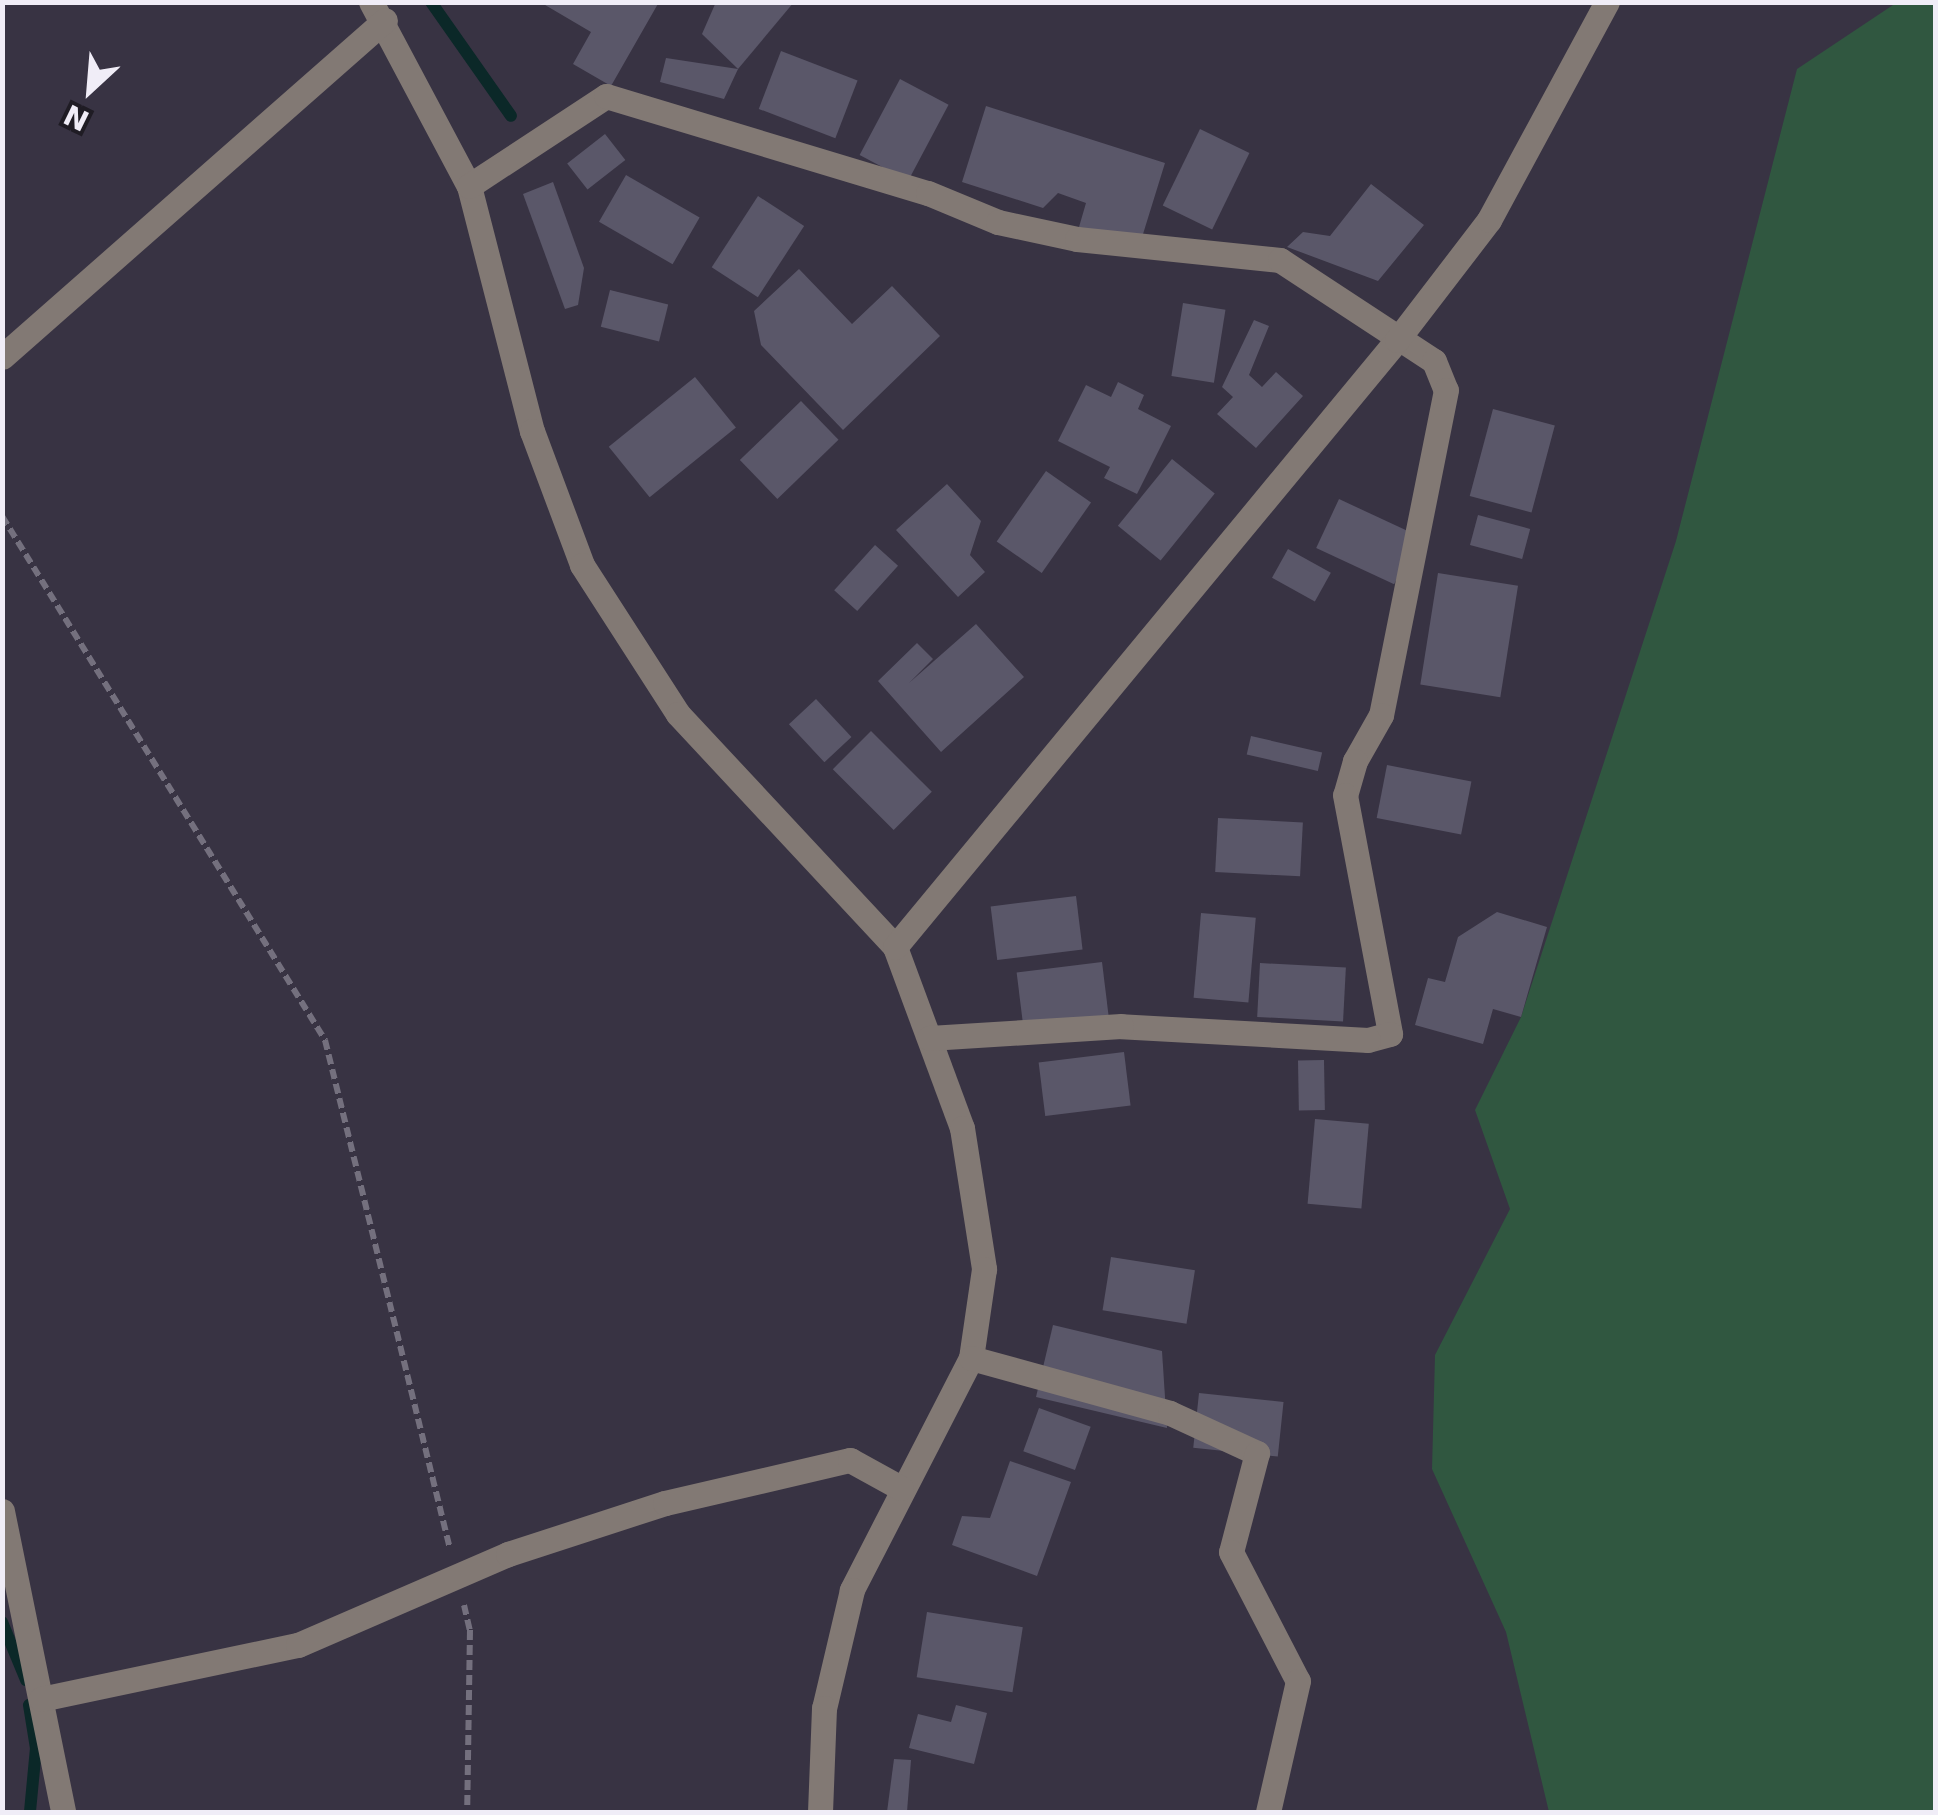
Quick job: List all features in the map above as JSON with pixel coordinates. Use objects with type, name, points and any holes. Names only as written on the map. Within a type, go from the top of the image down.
[{"type":"street","points":[[894,947],[1397,340],[1489,220],[1607,2]]},
{"type":"street","points":[[2,357],[378,11],[469,186],[532,432],[582,564],[678,714],[894,947],[962,1128],[984,1269],[970,1358],[900,1488],[852,1590],[824,1708],[820,1812]]},
{"type":"street","points":[[469,186],[606,96],[928,193],[998,222],[1077,239],[1280,260],[1434,361],[1446,390],[1382,715],[1356,760],[1346,795],[1390,1034],[1368,1040],[1121,1026],[929,1038]]},
{"type":"street","points":[[970,1358],[1170,1413],[1257,1453],[1231,1552],[1298,1682],[1268,1812]]},
{"type":"street","points":[[41,1699],[298,1645],[457,1577],[666,1503],[850,1460],[900,1488]]},
{"type":"street","points":[[2,1511],[63,1812]]},
{"type":"path","points":[[2,516],[325,1040],[470,1630],[467,1812]]},
{"type":"green space","points":[[1896,3],[1935,3],[1935,1812],[1549,1812],[1506,1632],[1432,1469],[1435,1355],[1510,1209],[1475,1110],[1521,1017],[1676,541],[1797,69]]},
{"type":"building","points":[[540,2],[659,2],[611,86],[573,64],[591,32]]},
{"type":"building","points":[[716,2],[794,2],[738,69],[702,34]]},
{"type":"building","points":[[781,51],[858,80],[835,138],[759,109]]},
{"type":"building","points":[[666,58],[738,69],[724,99],[660,82]]},
{"type":"building","points":[[900,79],[949,105],[908,181],[860,155]]},
{"type":"building","points":[[986,106],[1165,163],[1139,247],[1079,227],[1086,203],[1058,193],[1043,208],[962,182]]},
{"type":"building","points":[[1200,129],[1249,153],[1212,230],[1163,205]]},
{"type":"building","points":[[605,134],[625,160],[587,190],[567,164]]},
{"type":"building","points":[[626,175],[700,218],[673,264],[599,222]]},
{"type":"building","points":[[553,182],[584,268],[578,305],[565,309],[523,194]]},
{"type":"building","points":[[1371,184],[1424,225],[1378,281],[1287,247],[1303,232],[1330,236]]},
{"type":"building","points":[[758,196],[804,226],[758,297],[712,267]]},
{"type":"building","points":[[799,269],[852,324],[892,286],[940,336],[843,430],[761,345],[754,311]]},
{"type":"building","points":[[610,290],[668,305],[659,341],[601,327]]},
{"type":"building","points":[[1183,303],[1225,310],[1214,383],[1171,376]]},
{"type":"building","points":[[1254,320],[1269,326],[1249,375],[1262,387],[1276,372],[1303,396],[1256,448],[1217,414],[1233,397],[1222,387]]},
{"type":"building","points":[[695,377],[736,428],[650,497],[609,447]]},
{"type":"building","points":[[1118,382],[1144,395],[1138,409],[1171,426],[1137,494],[1104,478],[1110,467],[1058,441],[1086,385],[1111,397]]},
{"type":"building","points":[[801,401],[839,440],[777,499],[740,460]]},
{"type":"building","points":[[1493,409],[1555,426],[1532,512],[1470,496]]},
{"type":"building","points":[[1172,459],[1215,494],[1161,560],[1118,526]]},
{"type":"building","points":[[1046,471],[1091,503],[1042,573],[997,541]]},
{"type":"building","points":[[947,484],[981,521],[970,555],[985,572],[958,597],[896,530]]},
{"type":"building","points":[[1339,499],[1417,535],[1394,584],[1316,548]]},
{"type":"building","points":[[1478,515],[1530,529],[1522,559],[1470,545]]},
{"type":"building","points":[[875,545],[898,566],[857,611],[834,590]]},
{"type":"building","points":[[1288,549],[1331,573],[1315,602],[1272,578]]},
{"type":"building","points":[[1438,573],[1518,586],[1500,697],[1420,685]]},
{"type":"building","points":[[976,624],[1024,677],[941,752],[878,681],[917,643],[933,659],[909,683]]},
{"type":"building","points":[[816,699],[851,737],[824,762],[789,724]]},
{"type":"building","points":[[871,731],[932,792],[894,830],[833,769]]},
{"type":"building","points":[[1251,736],[1322,752],[1318,771],[1247,755]]},
{"type":"building","points":[[1387,765],[1471,781],[1461,834],[1377,818]]},
{"type":"building","points":[[1218,818],[1303,822],[1300,876],[1215,872]]},
{"type":"building","points":[[1076,896],[1083,950],[997,960],[991,906]]},
{"type":"building","points":[[1497,912],[1547,927],[1521,1017],[1493,1009],[1483,1044],[1415,1025],[1428,978],[1445,982],[1458,937]]},
{"type":"building","points":[[1201,913],[1256,918],[1248,1002],[1194,998]]},
{"type":"building","points":[[1102,962],[1109,1017],[1023,1027],[1017,972]]},
{"type":"building","points":[[1260,963],[1346,968],[1343,1021],[1257,1017]]},
{"type":"building","points":[[1124,1052],[1131,1106],[1045,1116],[1039,1062]]},
{"type":"building","points":[[1298,1060],[1324,1060],[1325,1110],[1299,1110]]},
{"type":"building","points":[[1315,1119],[1369,1124],[1361,1208],[1308,1204]]},
{"type":"building","points":[[1111,1257],[1195,1270],[1187,1324],[1103,1310]]},
{"type":"building","points":[[1053,1325],[1162,1351],[1167,1428],[1036,1397]]},
{"type":"building","points":[[1199,1393],[1284,1402],[1278,1457],[1193,1448]]},
{"type":"building","points":[[1039,1408],[1091,1427],[1075,1470],[1023,1451]]},
{"type":"building","points":[[1010,1461],[1071,1482],[1037,1576],[952,1545],[962,1516],[990,1518]]},
{"type":"building","points":[[927,1612],[1023,1627],[1012,1692],[917,1677]]},
{"type":"building","points":[[956,1705],[987,1713],[974,1764],[909,1748],[918,1714],[951,1722]]},
{"type":"building","points":[[894,1759],[911,1760],[907,1812],[887,1812]]},
{"type":"waterway","points":[[431,2],[511,116]]},
{"type":"waterway","points":[[2,1622],[26,1680]]},
{"type":"waterway","points":[[29,1705],[36,1748],[30,1812]]}]
